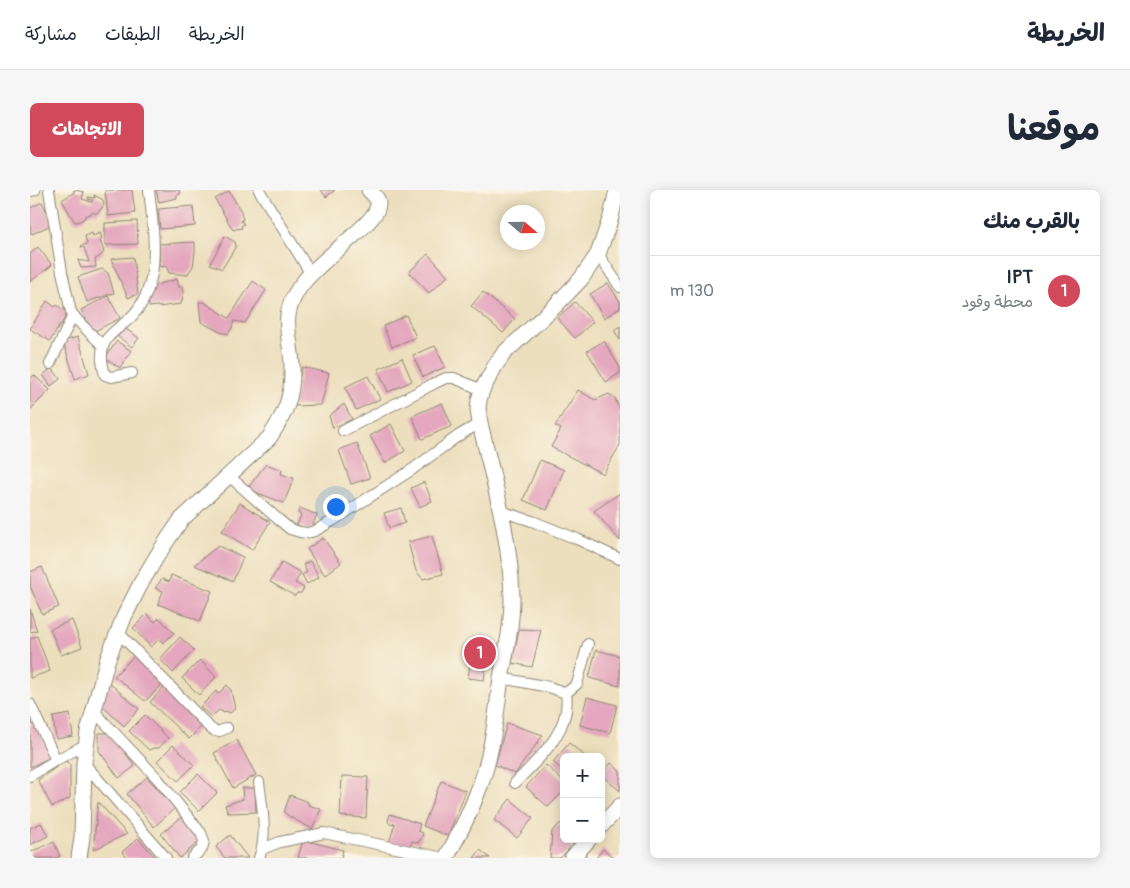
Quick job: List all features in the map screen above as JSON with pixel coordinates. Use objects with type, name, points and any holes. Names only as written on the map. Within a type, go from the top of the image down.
[{"type":"street","points":[[30,191],[35,190]]},
{"type":"street","points":[[49,190],[68,302],[73,315],[103,346]]},
{"type":"street","points":[[132,373],[111,377],[105,375],[102,351],[107,339],[138,309],[151,277],[154,248],[149,190]]},
{"type":"street","points":[[259,190],[311,274]]},
{"type":"street","points":[[79,858],[82,837],[86,745],[93,710],[107,661],[118,632],[142,583],[168,538],[186,515],[269,438],[279,424],[288,406],[291,389],[292,363],[287,326],[290,304],[295,294],[311,274],[375,214],[378,200],[369,190]]},
{"type":"street","points":[[260,854],[280,842],[324,833],[445,858],[464,825],[480,785],[490,748],[509,630],[512,599],[506,542],[480,423],[478,409],[482,390],[504,353],[581,279],[598,254],[611,217],[617,190]]},
{"type":"street","points":[[598,254],[620,287]]},
{"type":"street","points":[[50,364],[73,315]]},
{"type":"street","points":[[343,432],[446,378],[454,378],[482,390]]},
{"type":"street","points":[[229,476],[290,529],[307,533],[315,531],[334,520],[480,423]]},
{"type":"street","points":[[500,511],[532,521],[620,559]]},
{"type":"street","points":[[118,632],[211,730],[220,731],[227,728]]},
{"type":"street","points":[[566,693],[577,684],[588,644]]},
{"type":"street","points":[[501,678],[549,687],[566,693]]},
{"type":"street","points":[[515,784],[555,738],[567,708],[566,693]]},
{"type":"street","points":[[30,704],[56,760]]},
{"type":"street","points":[[93,710],[158,780],[201,834],[204,841],[202,849],[192,858]]},
{"type":"street","points":[[30,776],[86,745]]},
{"type":"street","points":[[84,763],[166,858]]},
{"type":"street","points":[[259,782],[263,824],[260,854]]},
{"type":"street","points":[[605,822],[620,806]]},
{"type":"street","points":[[572,858],[585,843]]},
{"type":"building","points":[[74,190],[84,192],[82,199],[92,202],[93,200],[88,199],[88,197],[95,198],[94,195],[103,200],[102,208],[96,214],[94,212],[85,216],[84,219],[77,222],[74,221],[62,200],[73,193]]},
{"type":"building","points":[[105,190],[132,190],[135,213],[108,216]]},
{"type":"building","points":[[156,190],[179,190],[180,194],[177,195],[177,198],[159,202]]},
{"type":"building","points":[[321,190],[335,190],[326,197]]},
{"type":"building","points":[[229,191],[242,213],[243,219],[241,220],[244,224],[241,226],[242,228],[233,230],[215,199]]},
{"type":"building","points":[[42,202],[53,224],[32,234],[30,231],[30,208]]},
{"type":"building","points":[[193,206],[195,226],[160,229],[158,209]]},
{"type":"building","points":[[137,221],[138,244],[105,245],[105,223]]},
{"type":"building","points":[[92,233],[93,236],[100,233],[104,252],[95,259],[96,267],[81,268],[78,260],[89,262],[84,247],[82,248],[81,246],[87,244],[85,236]]},
{"type":"building","points":[[225,236],[235,242],[236,246],[222,269],[210,264]]},
{"type":"building","points":[[195,242],[193,266],[187,275],[169,273],[166,266],[160,267],[159,244]]},
{"type":"building","points":[[38,247],[52,265],[30,282],[30,254]]},
{"type":"building","points":[[428,254],[448,276],[429,293],[409,272]]},
{"type":"building","points":[[133,257],[138,294],[128,298],[111,259]]},
{"type":"building","points":[[102,269],[108,273],[114,293],[87,302],[78,277]]},
{"type":"building","points":[[177,279],[179,287],[183,287],[184,293],[181,304],[149,307],[148,296],[152,286]]},
{"type":"building","points":[[253,281],[266,290],[245,323],[234,321],[228,334],[201,322],[199,302],[204,302],[229,318]]},
{"type":"building","points":[[608,283],[620,302],[620,308],[604,318],[590,294]]},
{"type":"building","points":[[483,292],[515,319],[503,333],[471,306]]},
{"type":"building","points":[[108,296],[120,318],[93,332],[81,310]]},
{"type":"building","points":[[47,301],[68,313],[50,341],[30,329]]},
{"type":"building","points":[[575,302],[593,322],[575,338],[557,318]]},
{"type":"building","points":[[406,315],[416,337],[392,347],[383,326]]},
{"type":"building","points":[[620,326],[620,340],[614,330]]},
{"type":"building","points":[[123,327],[139,338],[132,347],[117,336]]},
{"type":"building","points":[[78,337],[89,374],[75,379],[63,341]]},
{"type":"building","points":[[117,341],[131,351],[120,368],[105,358]]},
{"type":"building","points":[[604,341],[620,368],[620,373],[606,382],[587,351]]},
{"type":"building","points":[[435,346],[445,367],[423,377],[413,355]]},
{"type":"building","points":[[402,358],[412,381],[388,392],[378,369]]},
{"type":"building","points":[[302,367],[329,373],[321,405],[293,406]]},
{"type":"building","points":[[52,368],[60,379],[51,386],[43,375]]},
{"type":"building","points":[[34,375],[50,390],[30,410],[30,379]]},
{"type":"building","points":[[368,376],[380,399],[356,410],[345,387]]},
{"type":"building","points":[[578,390],[595,400],[609,394],[615,398],[620,411],[620,445],[603,474],[551,447],[561,429],[555,426]]},
{"type":"building","points":[[442,403],[452,426],[422,439],[412,416]]},
{"type":"building","points":[[344,404],[352,419],[333,428],[329,416]]},
{"type":"building","points":[[391,424],[405,451],[385,463],[370,436]]},
{"type":"building","points":[[357,443],[370,478],[351,484],[339,450]]},
{"type":"building","points":[[540,460],[564,470],[547,510],[523,500]]},
{"type":"building","points":[[266,464],[282,470],[281,474],[294,478],[284,503],[247,489]]},
{"type":"building","points":[[424,482],[432,501],[420,507],[411,488]]},
{"type":"building","points":[[620,493],[620,541],[594,511]]},
{"type":"building","points":[[240,503],[270,522],[252,550],[222,531]]},
{"type":"building","points":[[300,508],[317,515],[310,531],[297,525],[301,515],[298,513]]},
{"type":"building","points":[[401,508],[405,523],[389,528],[384,513]]},
{"type":"building","points":[[432,536],[443,574],[423,579],[416,571],[408,542]]},
{"type":"building","points":[[323,538],[341,563],[325,575],[307,549]]},
{"type":"building","points":[[218,546],[243,557],[233,581],[194,565]]},
{"type":"building","points":[[310,561],[319,577],[307,584],[302,575],[307,572],[303,565]]},
{"type":"building","points":[[282,562],[301,573],[295,583],[304,588],[301,593],[297,593],[295,596],[270,582]]},
{"type":"building","points":[[42,567],[59,607],[42,614],[30,586],[30,572]]},
{"type":"building","points":[[171,575],[212,591],[200,621],[158,604],[163,591],[155,588],[162,579],[169,582]]},
{"type":"building","points":[[30,609],[37,631],[30,632]]},
{"type":"building","points":[[147,614],[155,622],[159,618],[174,633],[163,643],[159,639],[151,647],[133,628]]},
{"type":"building","points":[[72,620],[82,647],[61,655],[50,629]]},
{"type":"building","points":[[519,629],[541,630],[532,667],[512,663]]},
{"type":"building","points":[[37,636],[50,671],[30,678],[30,639]]},
{"type":"building","points":[[180,637],[194,650],[173,673],[160,659]]},
{"type":"building","points":[[474,637],[490,639],[489,645],[498,646],[496,660],[487,659],[484,680],[468,678]]},
{"type":"building","points":[[596,650],[620,656],[620,686],[589,678]]},
{"type":"building","points":[[134,656],[162,685],[145,701],[114,676]]},
{"type":"building","points":[[200,660],[216,677],[199,695],[182,678]]},
{"type":"building","points":[[107,681],[139,709],[124,726],[102,706]]},
{"type":"building","points":[[227,685],[231,690],[235,709],[230,713],[226,711],[224,713],[219,710],[211,717],[200,707],[216,691],[218,694]]},
{"type":"building","points":[[164,687],[203,725],[189,739],[150,702]]},
{"type":"building","points":[[587,697],[617,705],[610,733],[580,725]]},
{"type":"building","points":[[70,714],[73,736],[56,739],[53,717]]},
{"type":"building","points":[[145,715],[168,738],[159,748],[149,750],[129,731]]},
{"type":"building","points":[[35,723],[51,757],[30,767],[30,725]]},
{"type":"building","points":[[507,723],[543,735],[515,774],[495,765]]},
{"type":"building","points":[[99,733],[111,733],[135,766],[119,778],[99,751]]},
{"type":"building","points":[[237,740],[256,775],[233,788],[214,753]]},
{"type":"building","points":[[569,743],[581,753],[561,753]]},
{"type":"building","points":[[173,745],[194,765],[178,781],[157,761]]},
{"type":"building","points":[[560,754],[560,768],[553,762]]},
{"type":"building","points":[[65,761],[70,764],[70,798],[52,807],[38,780]]},
{"type":"building","points":[[611,763],[620,771],[620,791],[605,778],[605,770]]},
{"type":"building","points":[[546,765],[560,778],[560,795],[548,807],[526,787]]},
{"type":"building","points":[[198,774],[217,793],[199,811],[180,792]]},
{"type":"building","points":[[342,776],[368,777],[366,818],[340,816]]},
{"type":"building","points":[[147,777],[175,808],[154,827],[127,794]]},
{"type":"building","points":[[441,781],[466,791],[448,836],[423,826]]},
{"type":"building","points":[[242,788],[255,788],[256,812],[228,813],[225,805],[243,799]]},
{"type":"building","points":[[290,795],[308,802],[308,805],[321,809],[312,829],[284,812]]},
{"type":"building","points":[[510,799],[533,818],[517,838],[494,820]]},
{"type":"building","points":[[98,802],[127,834],[93,850]]},
{"type":"building","points":[[390,814],[420,824],[418,831],[423,833],[418,843],[412,841],[410,848],[390,842],[395,823],[391,825],[389,823]]},
{"type":"building","points":[[183,816],[200,841],[180,858],[161,834]]},
{"type":"building","points":[[41,823],[48,836],[30,845],[30,828]]},
{"type":"building","points":[[560,824],[560,843],[576,843],[560,858],[550,858],[552,831]]},
{"type":"building","points":[[230,835],[248,858],[225,858],[216,847]]},
{"type":"building","points":[[138,838],[156,858],[127,858],[122,852]]},
{"type":"building","points":[[303,840],[343,850],[341,858],[298,858]]},
{"type":"building","points":[[54,842],[60,856],[55,858],[30,858],[30,852]]},
{"type":"building","points":[[603,849],[614,858],[596,858]]},
{"type":"building","points":[[480,850],[490,858],[474,858]]},
{"type":"place","name":"IPT","points":[[480,653]]}]
